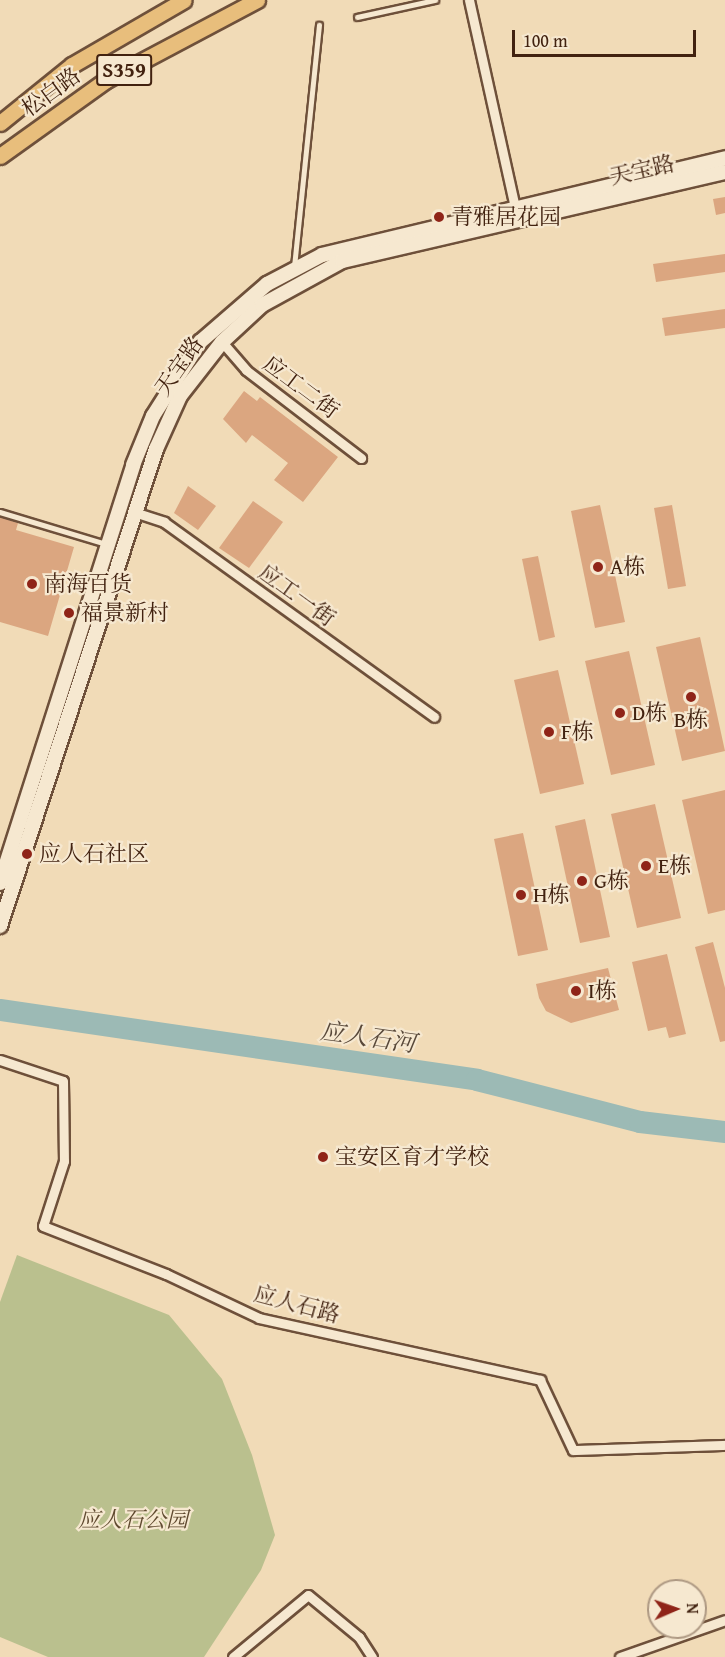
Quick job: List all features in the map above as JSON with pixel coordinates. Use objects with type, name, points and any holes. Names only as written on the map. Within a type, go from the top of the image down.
[{"type":"main road","name":"松白路","points":[[0,123],[72,65],[184,0]]},
{"type":"main road","name":"松白路","points":[[0,156],[106,80],[257,0]]},
{"type":"street","points":[[469,0],[515,207]]},
{"type":"street","name":"天宝路","points":[[0,883],[133,465],[153,416],[175,377],[200,342],[237,308],[294,268],[354,244],[725,158]]},
{"type":"street","name":"天宝路","points":[[0,926],[134,512],[180,396],[222,342],[262,305],[342,261],[725,172]]},
{"type":"street","name":"应工二街","points":[[222,342],[246,370],[361,458]]},
{"type":"street","name":"应工一街","points":[[134,512],[164,522],[434,717]]},
{"type":"street","name":"应人石路","points":[[0,1060],[63,1081],[64,1161],[43,1226],[166,1274],[259,1318],[540,1380],[573,1450],[725,1445]]},
{"type":"street","points":[[233,1657],[308,1595],[359,1637],[372,1657]]},
{"type":"street","points":[[620,1657],[725,1620]]},
{"type":"lane","points":[[357,17],[434,0]]},
{"type":"lane","points":[[294,268],[319,25]]},
{"type":"lane","points":[[0,512],[109,545]]},
{"type":"green space","name":"应人石公园","points":[[17,1255],[169,1315],[222,1379],[252,1455],[275,1535],[261,1570],[204,1657],[48,1657],[0,1637],[0,1302]]},
{"type":"building","points":[[725,197],[725,213],[716,215],[713,199]]},
{"type":"building","points":[[725,254],[725,272],[656,282],[653,264]]},
{"type":"building","points":[[725,309],[725,328],[665,336],[662,318]]},
{"type":"building","points":[[244,391],[257,401],[260,397],[338,457],[303,502],[274,480],[288,463],[252,435],[246,443],[223,419]]},
{"type":"building","points":[[188,486],[216,506],[198,530],[174,513]]},
{"type":"building","points":[[253,501],[283,522],[249,568],[219,548]]},
{"type":"building","name":"A栋","points":[[600,505],[625,622],[595,628],[571,511]]},
{"type":"building","points":[[672,505],[686,586],[668,589],[654,508]]},
{"type":"building","name":"南海百货","points":[[0,517],[18,523],[16,530],[74,547],[48,636],[0,622]]},
{"type":"building","points":[[538,556],[555,637],[539,641],[522,559]]},
{"type":"building","name":"B栋","points":[[700,637],[725,751],[682,761],[656,647]]},
{"type":"building","name":"D栋","points":[[629,651],[655,765],[611,775],[585,661]]},
{"type":"building","name":"F栋","points":[[558,670],[584,784],[540,794],[514,680]]},
{"type":"building","points":[[725,790],[725,910],[708,914],[682,800]]},
{"type":"building","name":"E栋","points":[[655,804],[681,918],[637,928],[611,814]]},
{"type":"building","name":"G栋","points":[[585,819],[610,937],[580,943],[555,826]]},
{"type":"building","name":"H栋","points":[[523,833],[548,950],[518,956],[494,839]]},
{"type":"building","points":[[713,942],[725,988],[725,1041],[720,1042],[695,947]]},
{"type":"building","points":[[667,954],[686,1034],[669,1038],[666,1027],[648,1031],[632,962]]},
{"type":"building","name":"I栋","points":[[608,968],[619,1010],[571,1023],[546,1011],[539,998],[536,984]]},
{"type":"waterway","name":"应人石河","points":[[0,1010],[477,1080],[640,1122],[725,1132]]},
{"type":"place","name":"青雅居花园","points":[[439,217]]},
{"type":"place","name":"A栋","points":[[598,567]]},
{"type":"place","name":"南海百货","points":[[32,584]]},
{"type":"place","name":"福景新村","points":[[69,613]]},
{"type":"place","name":"B栋","points":[[691,697]]},
{"type":"place","name":"D栋","points":[[620,713]]},
{"type":"place","name":"F栋","points":[[549,732]]},
{"type":"place","name":"应人石社区","points":[[27,854]]},
{"type":"place","name":"E栋","points":[[646,866]]},
{"type":"place","name":"G栋","points":[[582,881]]},
{"type":"place","name":"H栋","points":[[521,895]]},
{"type":"place","name":"I栋","points":[[576,991]]},
{"type":"place","name":"宝安区育才学校","points":[[323,1157]]}]
